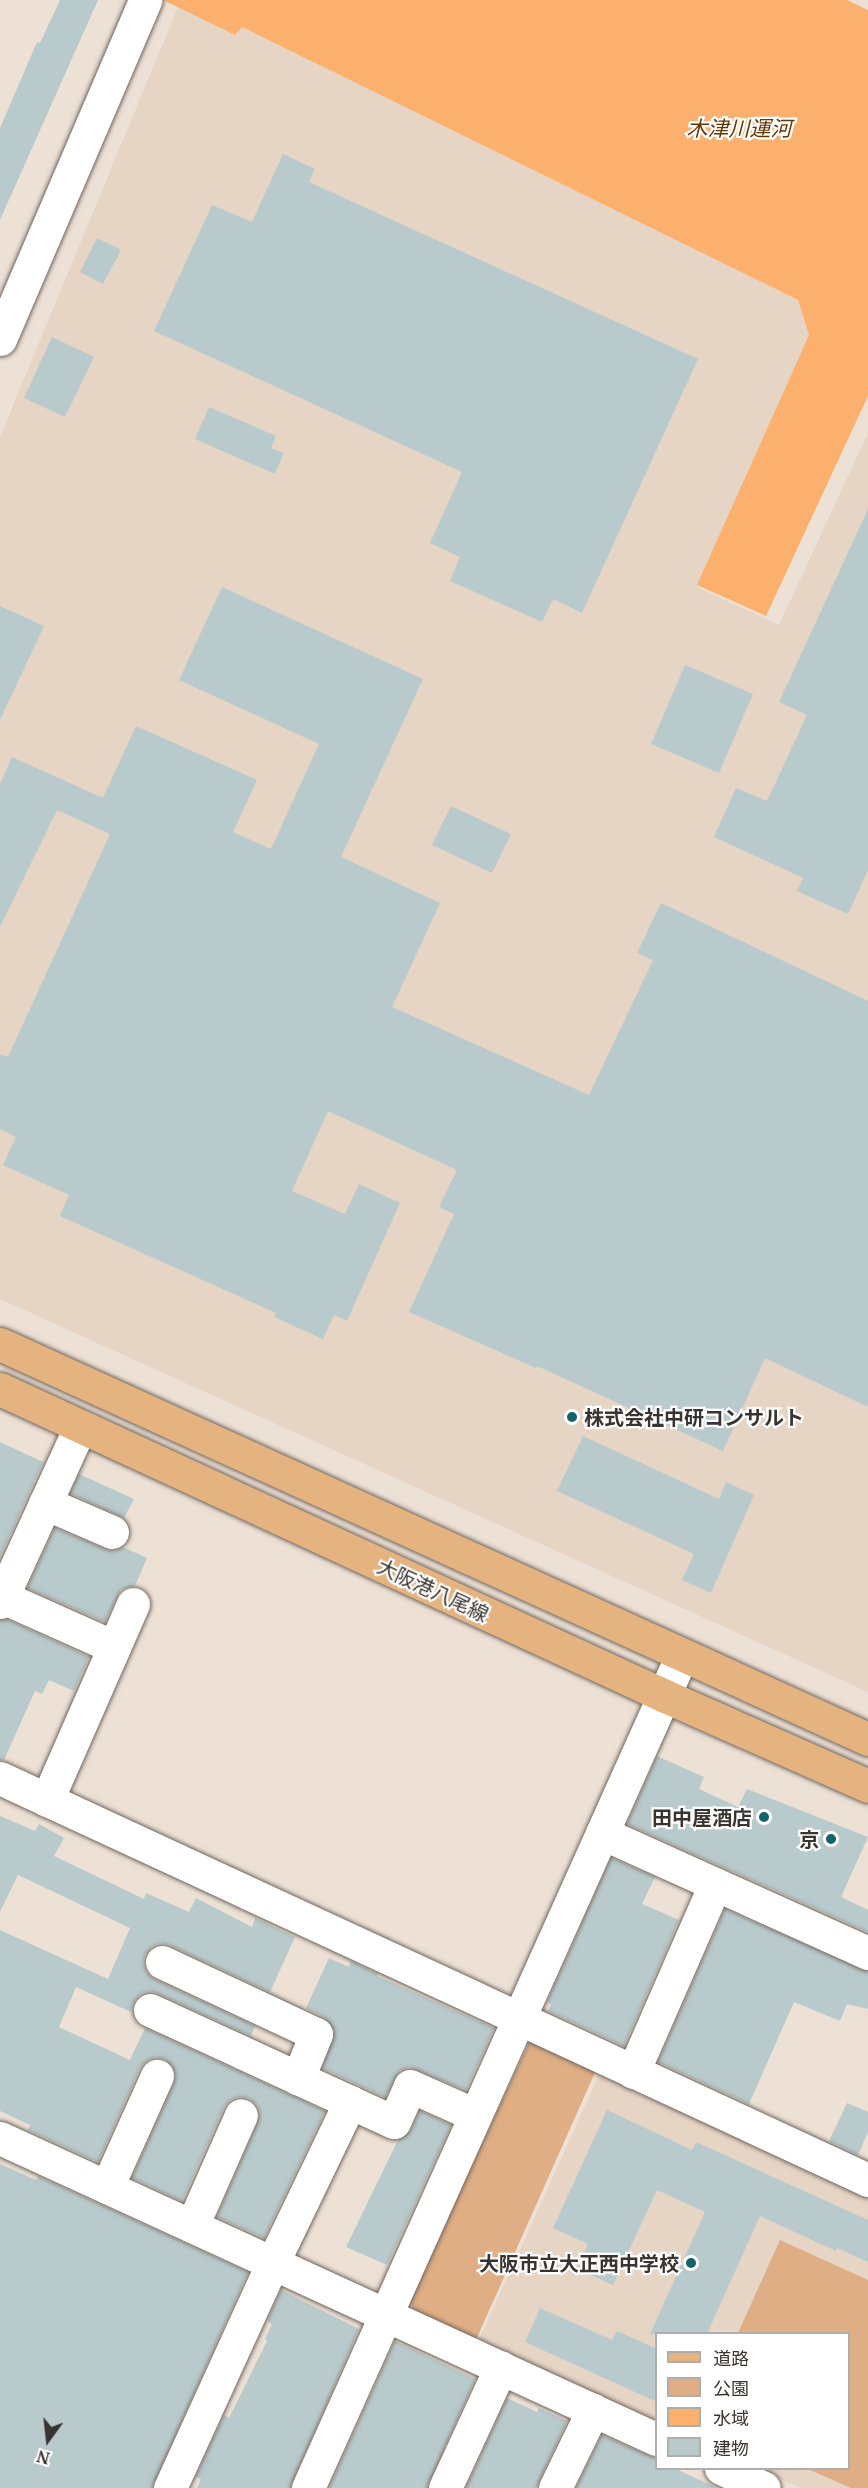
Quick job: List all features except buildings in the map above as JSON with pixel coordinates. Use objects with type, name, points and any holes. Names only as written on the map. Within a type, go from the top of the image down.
[{"type":"main road","points":[[0,1344],[868,1739]]},
{"type":"main road","name":"大阪港八尾線","points":[[0,1389],[665,1696],[868,1786]]},
{"type":"street","points":[[0,339],[8,297],[145,0]]},
{"type":"street","points":[[80,1427],[1,1598],[114,1647]]},
{"type":"street","points":[[45,1503],[112,1532]]},
{"type":"street","points":[[47,1800],[133,1604]]},
{"type":"street","points":[[308,2488],[517,2018],[682,1655]]},
{"type":"street","points":[[0,1778],[868,2180]]},
{"type":"street","points":[[602,1833],[868,1953]]},
{"type":"street","points":[[633,2072],[715,1884]]},
{"type":"street","points":[[162,1962],[316,2034],[298,2078]]},
{"type":"street","points":[[150,2010],[394,2122],[410,2086],[475,2115]]},
{"type":"street","points":[[107,2187],[157,2076]]},
{"type":"street","points":[[170,2488],[273,2262],[350,2102]]},
{"type":"street","points":[[192,2226],[241,2115]]},
{"type":"street","points":[[0,2138],[655,2438]]},
{"type":"street","points":[[445,2488],[501,2367]]},
{"type":"street","points":[[555,2488],[593,2410]]},
{"type":"street","points":[[725,2476],[764,2488]]},
{"type":"shaded area","points":[[178,7],[235,35],[242,27],[798,300],[809,335],[697,587],[779,625],[868,433],[868,1692],[0,1299],[0,437]]},
{"type":"shaded area","name":"大阪市立大正西中学校","points":[[601,2071],[868,2192],[868,2488],[801,2488],[760,2470],[850,2470],[850,2332],[655,2332],[655,2423],[478,2342]]},
{"type":"green space","points":[[539,2040],[597,2068],[476,2340],[416,2312],[409,2301],[529,2043]]},
{"type":"green space","points":[[780,2240],[868,2280],[868,2488],[851,2488],[810,2470],[850,2470],[850,2332],[738,2332]]},
{"type":"water","name":"木津川運河","points":[[163,0],[847,0],[868,10],[868,396],[766,616],[697,585],[809,335],[798,300],[242,27],[235,35]]},
{"type":"place","name":"株式会社中研コンサルト","points":[[572,1417]]},
{"type":"place","name":"田中屋酒店","points":[[764,1817]]},
{"type":"place","name":"京","points":[[831,1839]]},
{"type":"place","name":"大阪市立大正西中学校","points":[[691,2263]]}]
